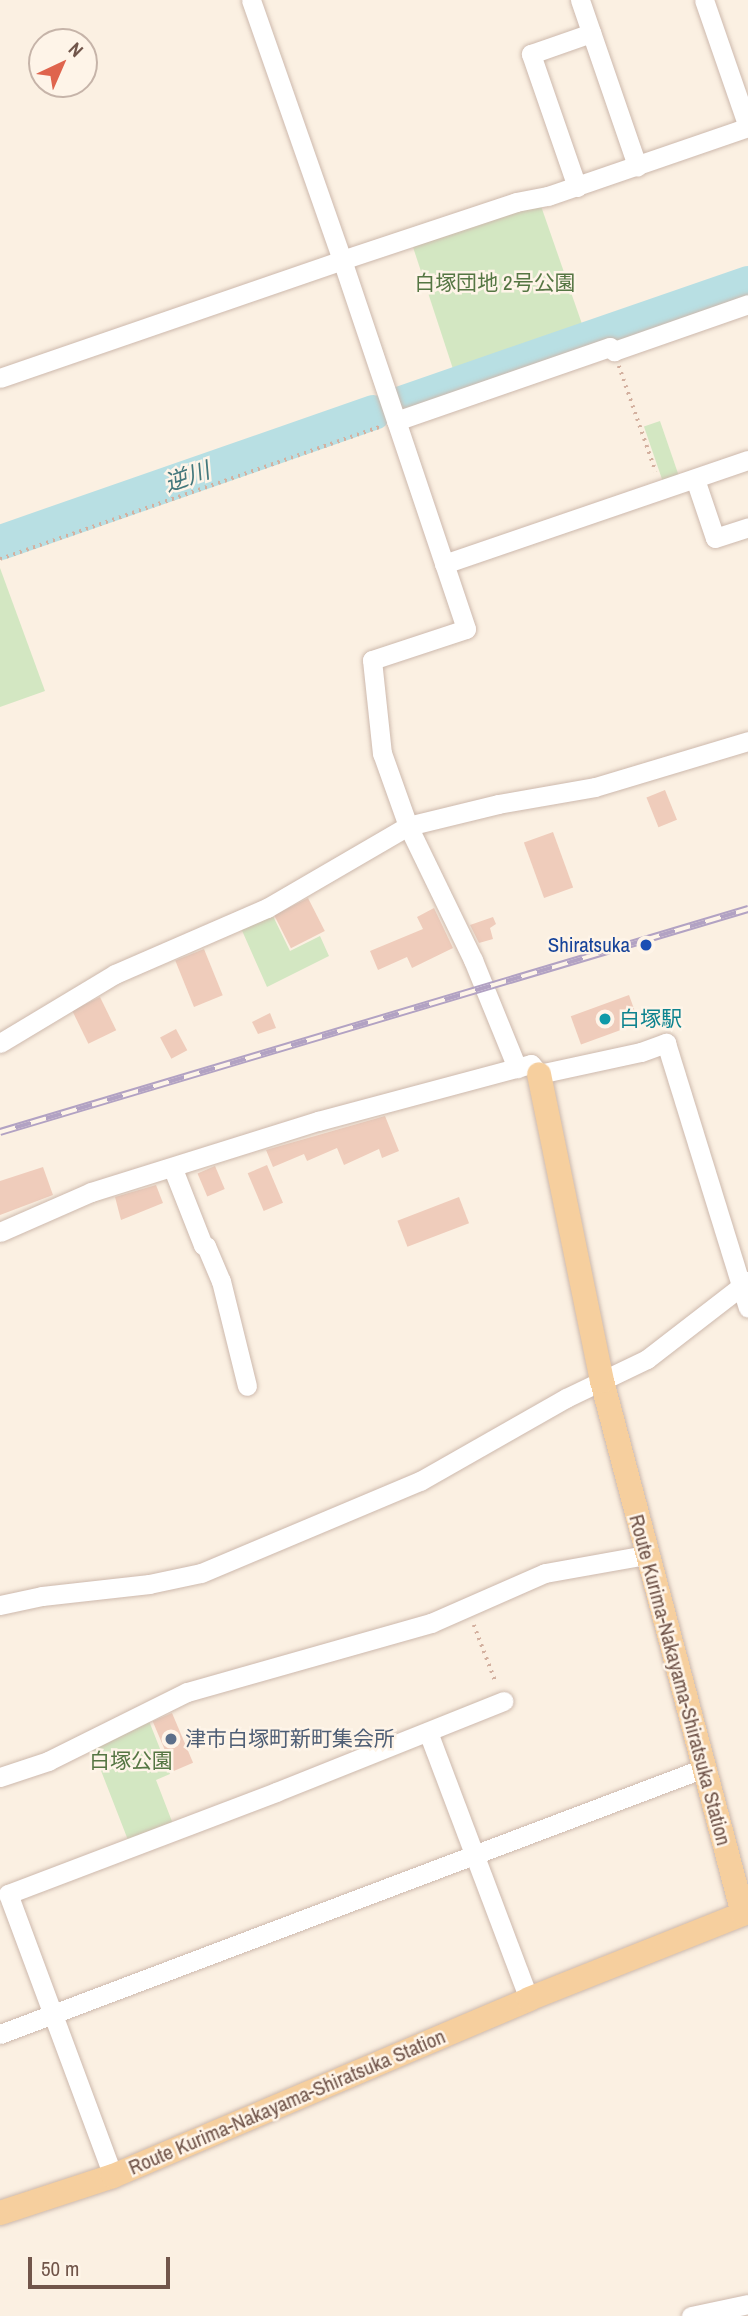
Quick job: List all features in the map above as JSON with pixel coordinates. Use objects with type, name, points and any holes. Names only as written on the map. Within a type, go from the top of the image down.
[{"type":"main road","name":"Route Kurima-Nakayama-Shiratsuka Station","points":[[0,2213],[113,2176],[529,1999],[745,1913],[646,1555],[528,1071]]},
{"type":"street","points":[[251,0],[466,629],[372,660],[382,753],[408,826],[528,1071]]},
{"type":"street","points":[[580,0],[637,166]]},
{"type":"street","points":[[0,378],[342,260],[516,202],[577,187],[748,127],[704,0]]},
{"type":"street","points":[[577,187],[531,54],[591,33]]},
{"type":"street","points":[[396,421],[610,347],[614,351],[748,304]]},
{"type":"street","points":[[444,564],[748,460]]},
{"type":"street","points":[[695,479],[715,538],[748,527]]},
{"type":"street","points":[[0,1043],[115,974],[267,908],[408,826],[498,804],[595,787],[748,741]]},
{"type":"street","points":[[0,1232],[65,1201],[318,1121],[528,1071],[641,1052],[666,1043],[744,1284],[748,1308]]},
{"type":"street","points":[[173,1169],[202,1245],[206,1246],[221,1281],[247,1386]]},
{"type":"street","points":[[0,1605],[42,1595],[149,1584],[201,1573],[230,1563],[323,1520],[420,1480],[566,1398],[647,1359],[744,1284]]},
{"type":"street","points":[[0,1777],[48,1761],[187,1692],[362,1645],[431,1623],[545,1573],[646,1555]]},
{"type":"street","points":[[113,2176],[8,1894],[503,1701]]},
{"type":"street","points":[[428,1732],[529,1999]]},
{"type":"street","points":[[0,2034],[704,1768]]},
{"type":"street","points":[[691,2316],[748,2304]]},
{"type":"path","points":[[614,351],[662,490]]},
{"type":"path","points":[[0,559],[396,421]]},
{"type":"path","points":[[467,1607],[503,1701]]},
{"type":"green space","name":"白塚団地 2号公園","points":[[518,206],[541,206],[582,324],[453,369],[411,241]]},
{"type":"green space","points":[[660,421],[679,475],[662,480],[644,427]]},
{"type":"green space","points":[[0,568],[45,691],[0,707]]},
{"type":"green space","points":[[271,912],[290,951],[320,936],[329,956],[267,987],[240,926]]},
{"type":"green space","name":"白塚公園","points":[[147,1716],[170,1774],[156,1780],[173,1824],[128,1840],[91,1745]]},
{"type":"building","points":[[665,790],[677,820],[658,827],[646,797]]},
{"type":"building","points":[[553,832],[573,887],[544,898],[524,843]]},
{"type":"building","points":[[308,898],[325,931],[291,948],[274,915]]},
{"type":"building","points":[[434,908],[453,948],[412,968],[407,957],[378,970],[370,951],[423,929],[417,917]]},
{"type":"building","points":[[493,917],[496,924],[490,928],[493,939],[479,943],[470,925]]},
{"type":"building","points":[[204,949],[223,995],[194,1007],[175,961]]},
{"type":"building","name":"白塚駅","points":[[629,995],[639,1023],[581,1044],[571,1016]]},
{"type":"building","points":[[100,997],[116,1030],[88,1044],[72,1011]]},
{"type":"building","points":[[270,1013],[276,1028],[258,1034],[252,1022]]},
{"type":"building","points":[[176,1029],[187,1050],[171,1059],[160,1037]]},
{"type":"building","points":[[385,1116],[399,1151],[382,1158],[379,1149],[344,1165],[337,1148],[307,1161],[304,1154],[273,1167],[266,1150]]},
{"type":"building","points":[[267,1165],[283,1203],[264,1211],[248,1173]]},
{"type":"building","points":[[215,1166],[225,1189],[207,1196],[198,1173]]},
{"type":"building","points":[[43,1167],[53,1195],[0,1215],[0,1181]]},
{"type":"building","points":[[156,1185],[163,1203],[121,1220],[115,1197]]},
{"type":"building","points":[[459,1197],[469,1223],[407,1247],[397,1221]]},
{"type":"building","name":"津市白塚町新町集会所","points":[[172,1713],[193,1763],[174,1771],[153,1721]]},
{"type":"waterway","name":"逆川","points":[[398,404],[748,283]]},
{"type":"waterway","name":"逆川","points":[[0,542],[373,412]]},
{"type":"railway","points":[[0,1132],[748,909]]},
{"type":"place","name":"Shiratsuka","points":[[646,945]]},
{"type":"place","name":"白塚駅","points":[[605,1019]]},
{"type":"place","name":"津市白塚町新町集会所","points":[[171,1739]]}]
